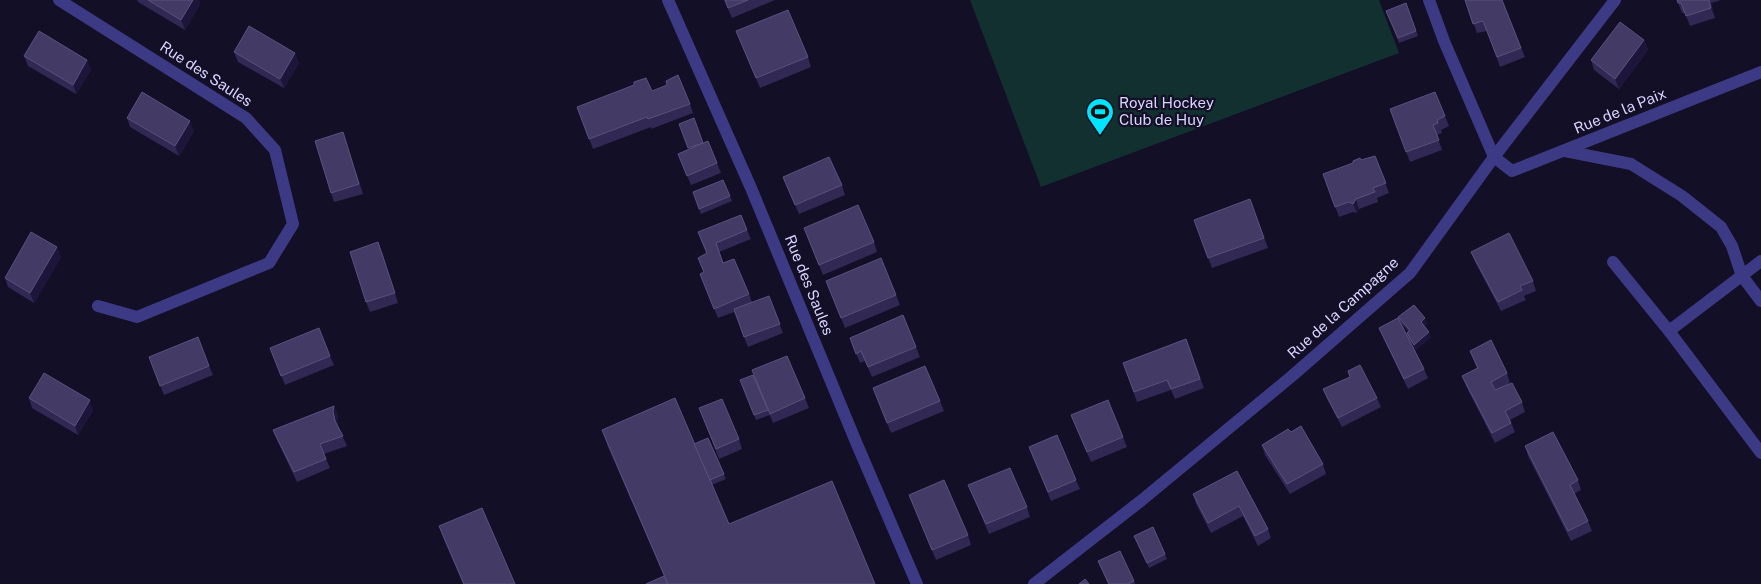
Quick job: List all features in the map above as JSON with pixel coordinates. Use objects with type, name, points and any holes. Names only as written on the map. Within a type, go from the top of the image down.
[{"type":"street","name":"Rue des Saules","points":[[59,0],[246,118],[275,150],[293,224],[269,263],[137,317],[98,306]]},
{"type":"street","name":"Rue des Saules","points":[[668,0],[751,188],[917,584]]},
{"type":"street","points":[[1428,0],[1444,42],[1494,157]]},
{"type":"street","name":"Rue de la Campagne","points":[[1034,584],[1142,500],[1292,376],[1410,273],[1494,157],[1615,0]]},
{"type":"street","name":"Rue de la Paix","points":[[1494,157],[1512,171],[1761,72]]},
{"type":"street","points":[[1565,150],[1631,164],[1682,196],[1721,227],[1732,246],[1742,276],[1761,301]]},
{"type":"street","points":[[1669,330],[1761,261]]},
{"type":"street","points":[[1613,262],[1669,330],[1761,453]]},
{"type":"green space","name":"Royal Hockey Club de Huy","points":[[970,0],[1379,0],[1399,53],[1041,187]]},
{"type":"building","points":[[148,0],[193,0],[181,20]]},
{"type":"building","points":[[725,0],[748,0],[728,8]]},
{"type":"building","points":[[1465,0],[1502,0],[1521,48],[1497,57],[1483,21],[1473,24]]},
{"type":"building","points":[[1677,0],[1709,0],[1711,8],[1686,16],[1681,3],[1678,3]]},
{"type":"building","points":[[1406,3],[1416,31],[1398,38],[1386,11]]},
{"type":"building","points":[[788,10],[808,57],[756,78],[736,31]]},
{"type":"building","points":[[1620,22],[1644,40],[1615,79],[1591,60]]},
{"type":"building","points":[[249,26],[295,53],[280,79],[234,52]]},
{"type":"building","points":[[39,31],[87,60],[73,85],[24,56]]},
{"type":"building","points":[[678,75],[690,104],[648,119],[647,117],[589,139],[577,107],[634,85],[634,82],[646,78],[652,91],[667,85],[666,81]]},
{"type":"building","points":[[142,92],[190,121],[175,146],[127,118]]},
{"type":"building","points":[[1435,92],[1445,116],[1437,120],[1438,123],[1433,125],[1439,140],[1406,152],[1390,109]]},
{"type":"building","points":[[694,118],[703,143],[688,148],[679,124]]},
{"type":"building","points":[[343,132],[359,184],[331,193],[315,141]]},
{"type":"building","points":[[708,141],[717,163],[687,176],[678,154]]},
{"type":"building","points":[[1375,156],[1386,183],[1373,188],[1375,192],[1356,199],[1353,204],[1349,202],[1335,207],[1323,174],[1353,163],[1353,161],[1360,158],[1361,160]]},
{"type":"building","points":[[829,157],[842,185],[795,205],[783,177]]},
{"type":"building","points":[[723,180],[730,196],[699,209],[693,192]]},
{"type":"building","points":[[1250,199],[1264,238],[1208,258],[1194,220]]},
{"type":"building","points":[[858,205],[874,242],[819,265],[804,228]]},
{"type":"building","points":[[741,215],[747,230],[716,243],[723,263],[734,259],[749,294],[714,309],[700,274],[704,272],[698,258],[707,253],[698,232]]},
{"type":"building","points":[[31,232],[57,247],[30,293],[5,278]]},
{"type":"building","points":[[1509,233],[1533,281],[1520,286],[1522,290],[1498,302],[1471,252]]},
{"type":"building","points":[[378,242],[395,293],[366,302],[350,252]]},
{"type":"building","points":[[881,258],[896,295],[841,318],[826,281]]},
{"type":"building","points":[[769,296],[780,324],[744,337],[734,309]]},
{"type":"building","points":[[1414,305],[1425,318],[1421,322],[1429,332],[1414,345],[1407,333],[1410,330],[1398,317]]},
{"type":"building","points":[[903,315],[916,347],[868,367],[861,351],[856,354],[850,338]]},
{"type":"building","points":[[1398,318],[1424,369],[1404,379],[1379,328]]},
{"type":"building","points":[[319,328],[330,356],[281,376],[270,348]]},
{"type":"building","points":[[198,337],[209,366],[160,386],[149,357]]},
{"type":"building","points":[[1186,339],[1200,379],[1171,389],[1167,380],[1134,392],[1123,363]]},
{"type":"building","points":[[1491,340],[1507,373],[1491,382],[1495,390],[1512,383],[1522,402],[1505,411],[1511,423],[1492,433],[1462,376],[1478,368],[1470,351]]},
{"type":"building","points":[[787,356],[805,398],[770,414],[752,370]]},
{"type":"building","points":[[1360,365],[1377,398],[1338,418],[1323,389],[1350,377],[1348,371]]},
{"type":"building","points":[[925,366],[940,401],[887,423],[873,388]]},
{"type":"building","points":[[44,373],[90,400],[75,426],[29,398]]},
{"type":"building","points":[[753,375],[768,410],[754,415],[740,380]]},
{"type":"building","points":[[675,398],[729,524],[832,481],[875,584],[668,584],[602,430]]},
{"type":"building","points":[[722,399],[739,439],[716,449],[699,408]]},
{"type":"building","points":[[1108,400],[1123,437],[1087,452],[1071,415]]},
{"type":"building","points":[[334,406],[335,421],[343,436],[320,444],[326,459],[294,472],[273,430]]},
{"type":"building","points":[[1301,426],[1323,464],[1287,484],[1262,445],[1288,429],[1291,432]]},
{"type":"building","points":[[1553,432],[1578,480],[1570,485],[1588,521],[1568,531],[1525,446]]},
{"type":"building","points":[[1057,435],[1076,480],[1048,492],[1029,447]]},
{"type":"building","points":[[708,438],[724,474],[710,480],[694,444]]},
{"type":"building","points":[[1010,468],[1027,507],[986,524],[968,485]]},
{"type":"building","points":[[1237,471],[1268,529],[1255,536],[1239,506],[1208,523],[1193,494]]},
{"type":"building","points":[[944,480],[968,535],[932,550],[909,495]]},
{"type":"building","points":[[482,508],[515,584],[464,584],[439,526]]},
{"type":"building","points":[[1153,527],[1165,554],[1147,563],[1134,536]]},
{"type":"building","points":[[1120,551],[1134,581],[1128,584],[1109,584],[1098,561]]},
{"type":"building","points":[[664,576],[668,584],[646,584]]},
{"type":"building","points":[[1085,579],[1089,584],[1079,584]]},
{"type":"place","name":"Royal Hockey Club de Huy","points":[[1100,136]]}]
